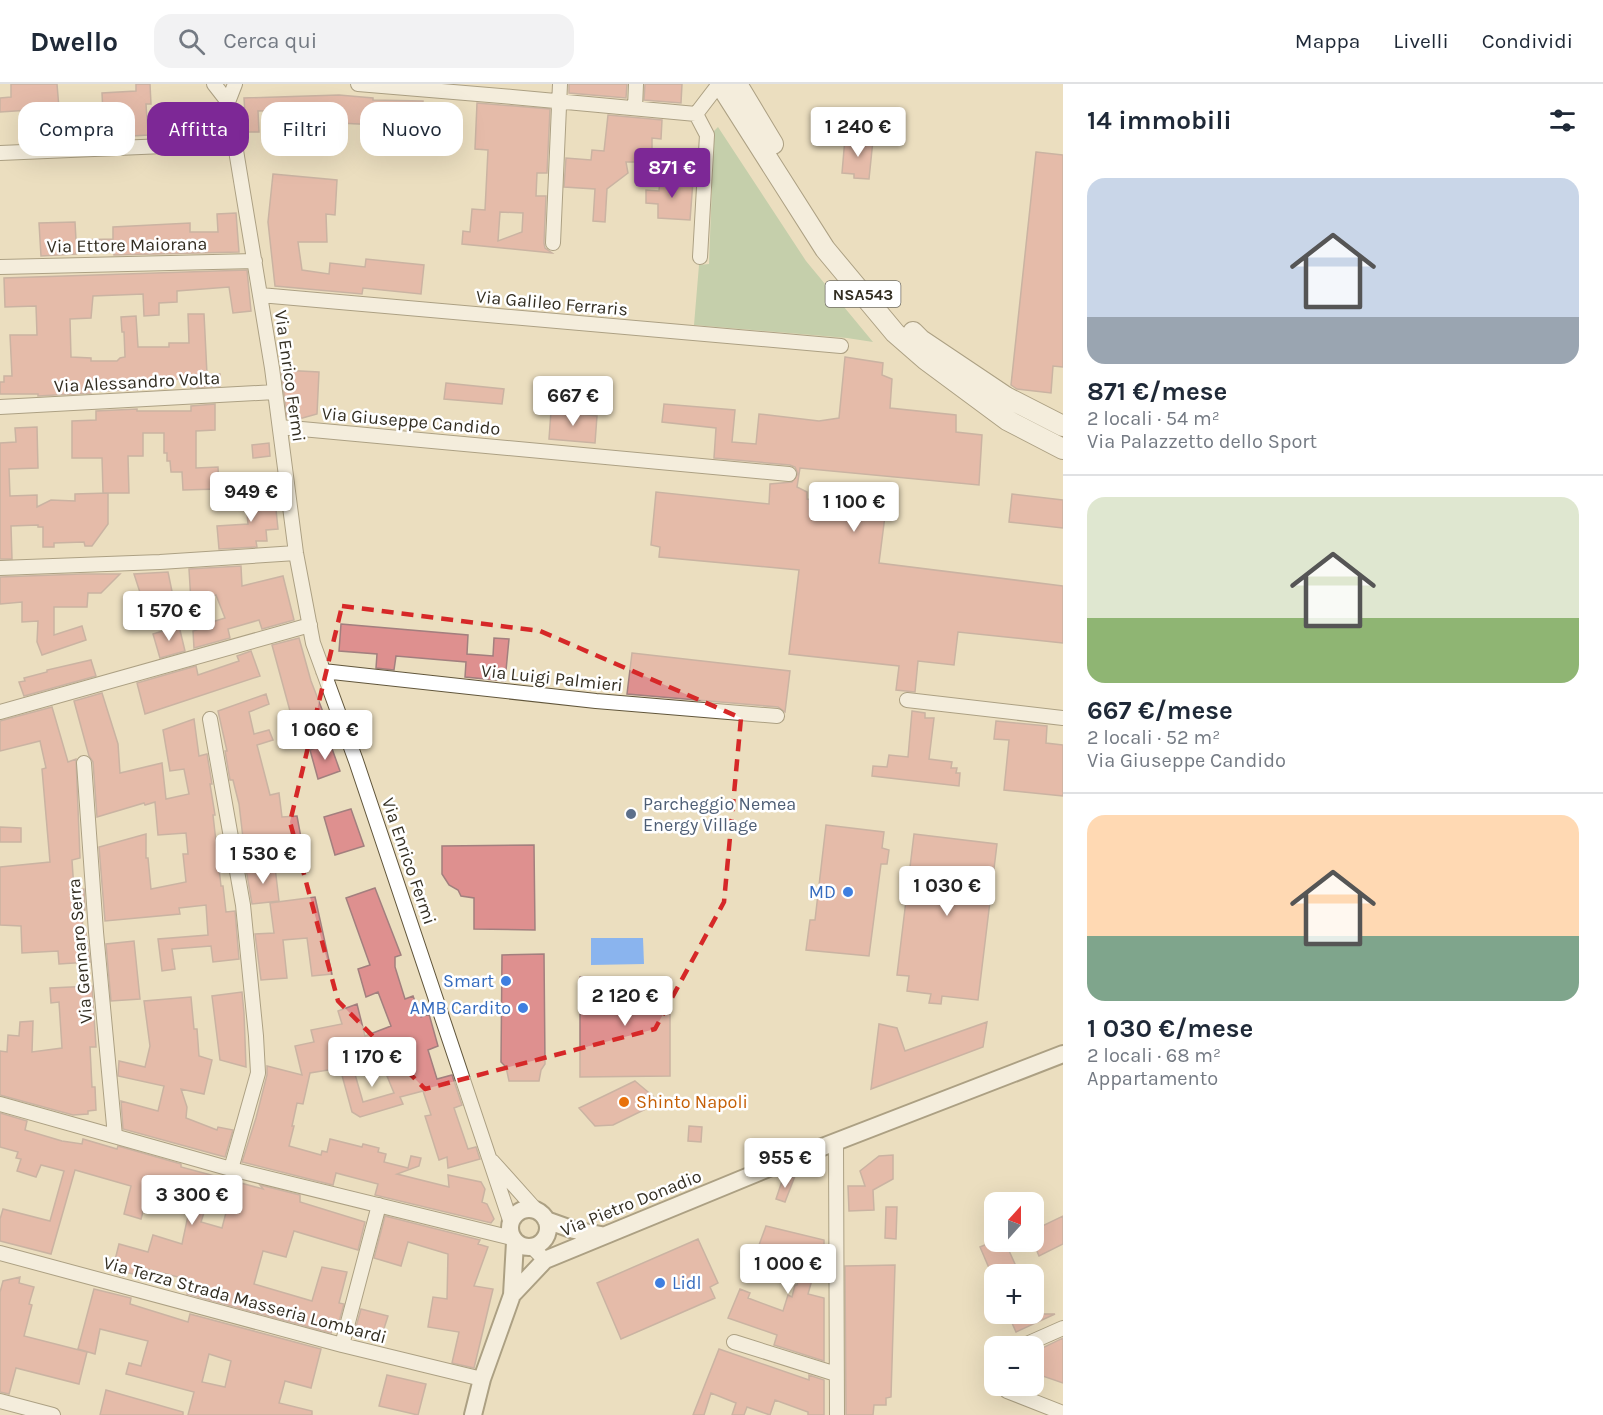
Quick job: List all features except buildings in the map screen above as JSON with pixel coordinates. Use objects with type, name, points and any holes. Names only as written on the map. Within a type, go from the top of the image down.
[{"type":"highway","name":"NSA543","points":[[719,84],[825,249],[895,333],[926,360],[1007,420],[1063,449]]},
{"type":"highway","name":"NSA543","points":[[737,84],[831,242],[921,340],[1006,397],[1063,426]]},
{"type":"main road","name":"Via Pietro Donadio","points":[[472,1415],[482,1379],[512,1295],[545,1260],[601,1235],[1063,1054]]},
{"type":"main road","points":[[512,1295],[513,1234],[520,1211],[541,1215],[574,1230],[601,1235]]},
{"type":"main road","points":[[513,1234],[523,1247],[537,1245],[548,1234],[541,1215]]},
{"type":"street","name":"Via Enrico Fermi","points":[[214,84],[228,102]]},
{"type":"street","points":[[228,102],[235,84]]},
{"type":"street","points":[[358,84],[496,94],[696,114]]},
{"type":"street","points":[[553,243],[560,84]]},
{"type":"street","points":[[635,108],[636,84]]},
{"type":"street","points":[[696,114],[719,84]]},
{"type":"street","points":[[696,114],[707,135],[700,257]]},
{"type":"street","points":[[0,153],[147,147]]},
{"type":"street","name":"Via Enrico Fermi","points":[[237,156],[275,392],[296,553],[313,643],[356,761],[513,1234]]},
{"type":"street","name":"Via Ettore Maiorana","points":[[0,267],[255,261]]},
{"type":"street","name":"Via Galileo Ferraris","points":[[260,295],[841,346]]},
{"type":"street","name":"Via Alessandro Volta","points":[[0,407],[275,392]]},
{"type":"street","name":"Via Giuseppe Candido","points":[[280,427],[789,474]]},
{"type":"street","points":[[0,568],[160,562],[296,553]]},
{"type":"street","points":[[0,712],[309,625]]},
{"type":"street","name":"Via Luigi Palmieri","points":[[323,671],[596,701],[777,716]]},
{"type":"street","points":[[907,700],[1063,718]]},
{"type":"street","points":[[210,718],[243,905],[257,1045],[258,1073],[231,1169]]},
{"type":"street","name":"Via Gennaro Serra","points":[[84,763],[96,932],[115,1136]]},
{"type":"street","points":[[0,1104],[231,1169],[380,1206],[513,1234]]},
{"type":"street","points":[[836,1142],[837,1415]]},
{"type":"street","name":"Via Enrico Fermi","points":[[487,1155],[541,1215]]},
{"type":"street","points":[[342,1345],[380,1206]]},
{"type":"street","points":[[537,1245],[545,1260]]},
{"type":"street","name":"Via Terza Strada Masseria Lombardi","points":[[0,1253],[342,1345],[482,1379]]},
{"type":"street","points":[[1044,1336],[1063,1328]]},
{"type":"street","points":[[734,1342],[836,1374]]},
{"type":"street","points":[[1020,1396],[1063,1413]]},
{"type":"street","points":[[0,1401],[53,1415]]},
{"type":"highlighted area","points":[[342,606],[540,631],[741,718],[724,902],[655,1029],[425,1089],[338,1001],[290,822]]},
{"type":"green space","points":[[718,127],[806,261],[873,342],[694,325],[699,265],[709,264],[714,131]]},
{"type":"water","points":[[591,938],[643,938],[644,964],[591,965]]},
{"type":"place","name":"Parcheggio Nemea Energy Village","points":[[631,814]]},
{"type":"place","name":"MD","points":[[848,892]]},
{"type":"place","name":"Smart","points":[[506,981]]},
{"type":"place","name":"AMB Cardito","points":[[523,1008]]},
{"type":"place","name":"Shinto Napoli","points":[[624,1102]]},
{"type":"place","name":"Lidl","points":[[660,1283]]}]
